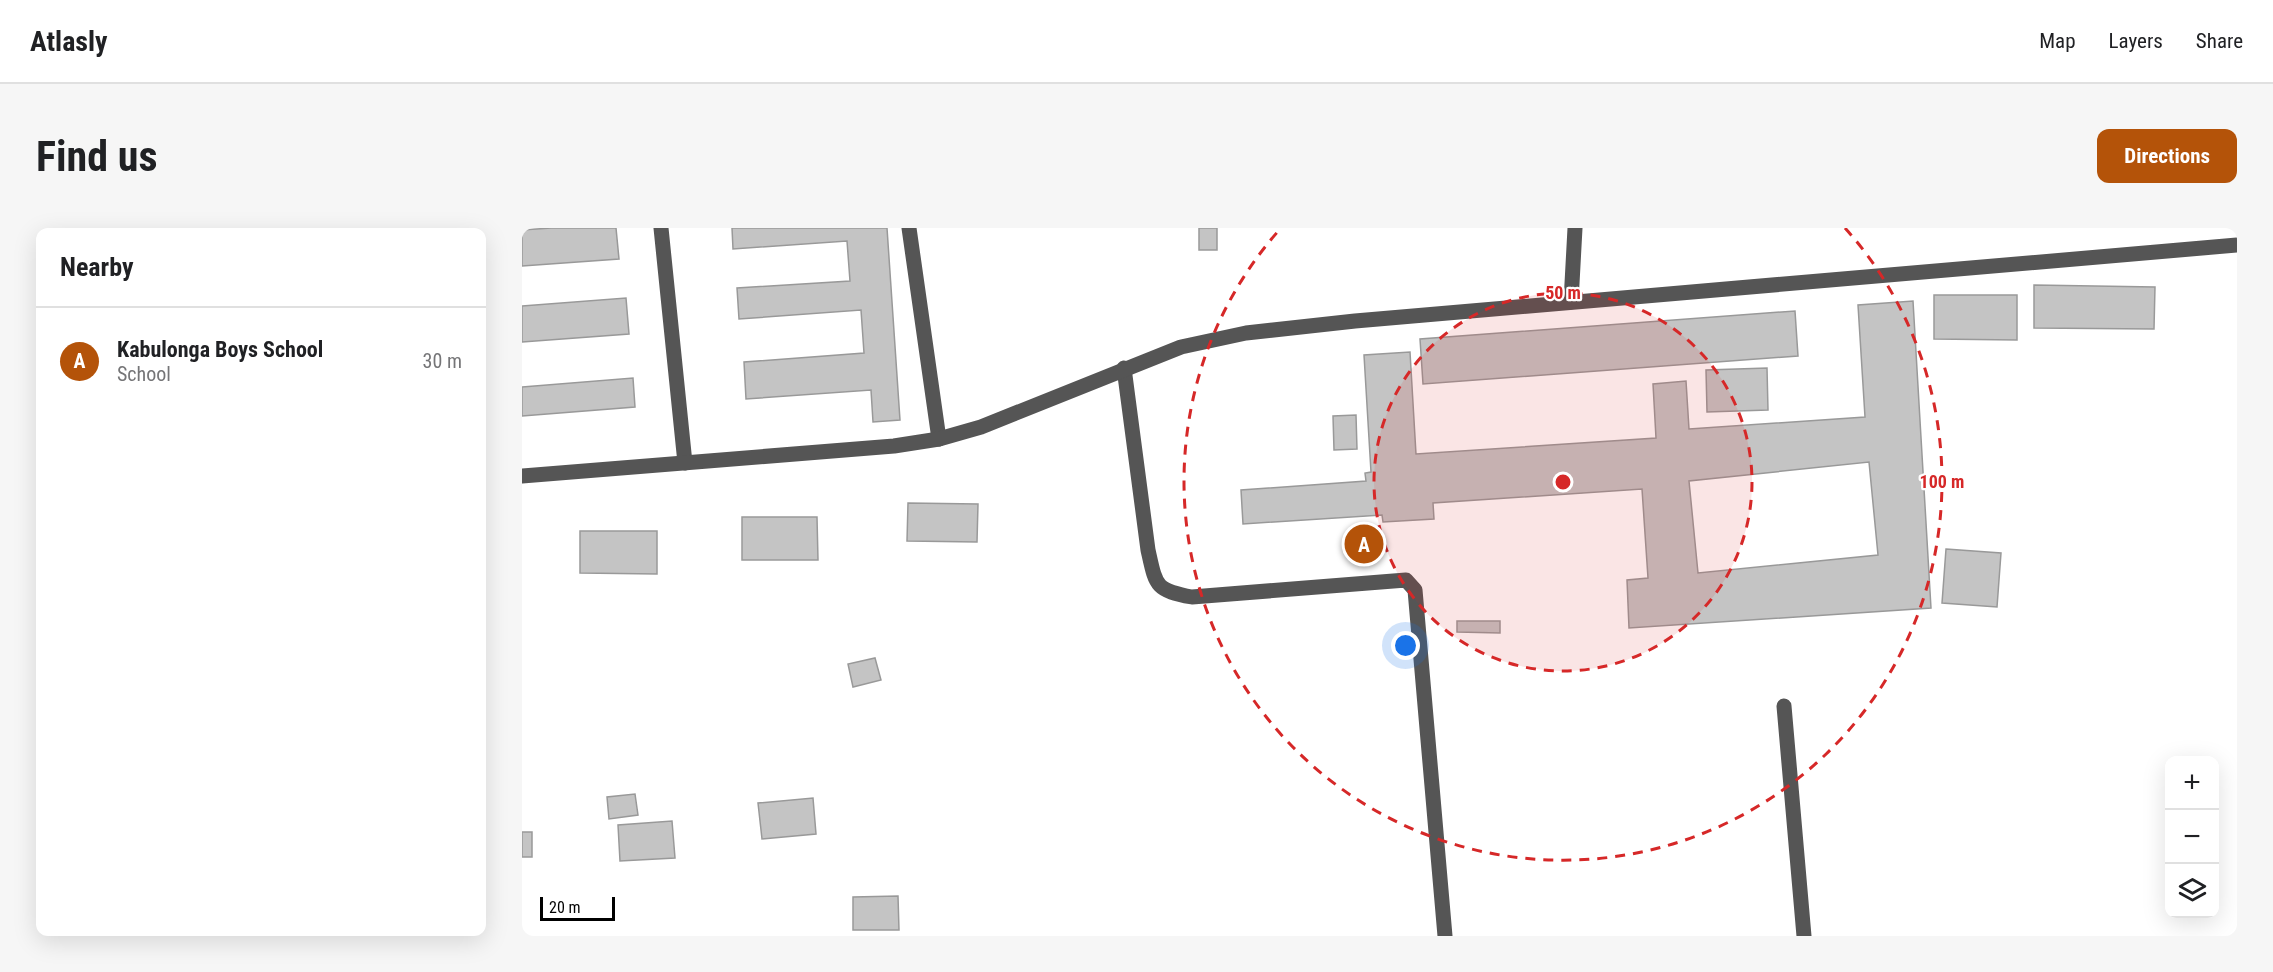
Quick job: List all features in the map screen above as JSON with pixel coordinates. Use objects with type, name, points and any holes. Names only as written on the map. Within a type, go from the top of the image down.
[{"type":"lane","points":[[661,228],[685,463]]},
{"type":"lane","points":[[909,228],[939,439]]},
{"type":"lane","points":[[1571,302],[1575,228]]},
{"type":"lane","points":[[522,476],[894,446],[939,439],[981,427],[1180,347],[1246,333],[1571,302],[2237,245]]},
{"type":"lane","points":[[1124,368],[1148,550],[1154,579],[1167,592],[1192,597],[1406,580],[1415,590],[1445,936]]},
{"type":"lane","points":[[1784,706],[1804,936]]},
{"type":"building","points":[[616,228],[619,259],[522,266],[522,230]]},
{"type":"building","points":[[732,228],[887,228],[900,420],[873,422],[871,390],[746,399],[744,362],[864,353],[861,310],[739,319],[737,288],[850,281],[847,241],[733,249]]},
{"type":"building","points":[[1199,228],[1217,228],[1217,250],[1199,250]]},
{"type":"building","points":[[2034,285],[2155,287],[2154,329],[2034,328]]},
{"type":"building","points":[[1934,295],[2017,295],[2017,340],[1934,339]]},
{"type":"building","points":[[626,298],[629,334],[522,342],[522,306]]},
{"type":"building","points":[[1913,301],[1931,608],[1629,628],[1627,580],[1648,578],[1642,489],[1433,503],[1434,519],[1383,522],[1382,515],[1243,524],[1241,490],[1366,481],[1365,473],[1371,472],[1364,355],[1410,352],[1416,454],[1656,438],[1653,384],[1686,381],[1689,429],[1865,417],[1858,305]],"holes":[[[1869,462],[1878,555],[1698,573],[1689,481]]]},
{"type":"building","points":[[1795,311],[1798,356],[1423,384],[1420,339]]},
{"type":"building","points":[[1767,368],[1768,410],[1707,412],[1706,370]]},
{"type":"building","points":[[633,378],[635,407],[522,416],[522,387]]},
{"type":"building","points":[[1356,415],[1357,449],[1334,450],[1333,416]]},
{"type":"building","points":[[908,503],[978,504],[977,542],[907,541]]},
{"type":"building","points":[[742,517],[817,517],[818,560],[742,560]]},
{"type":"building","points":[[580,531],[657,531],[657,574],[580,573]]},
{"type":"building","points":[[1946,549],[2001,553],[1997,607],[1942,603]]},
{"type":"building","points":[[1457,621],[1500,621],[1500,633],[1457,632]]},
{"type":"building","points":[[875,658],[881,680],[853,687],[848,664]]},
{"type":"building","points":[[635,794],[638,815],[609,819],[607,797]]},
{"type":"building","points":[[813,798],[816,834],[762,839],[758,803]]},
{"type":"building","points":[[672,821],[675,858],[620,861],[618,825]]},
{"type":"building","points":[[522,832],[532,832],[532,857],[522,857]]},
{"type":"building","points":[[898,896],[899,930],[853,930],[853,897]]},
{"type":"place","name":"Kabulonga Boys School","points":[[1364,544]]}]
